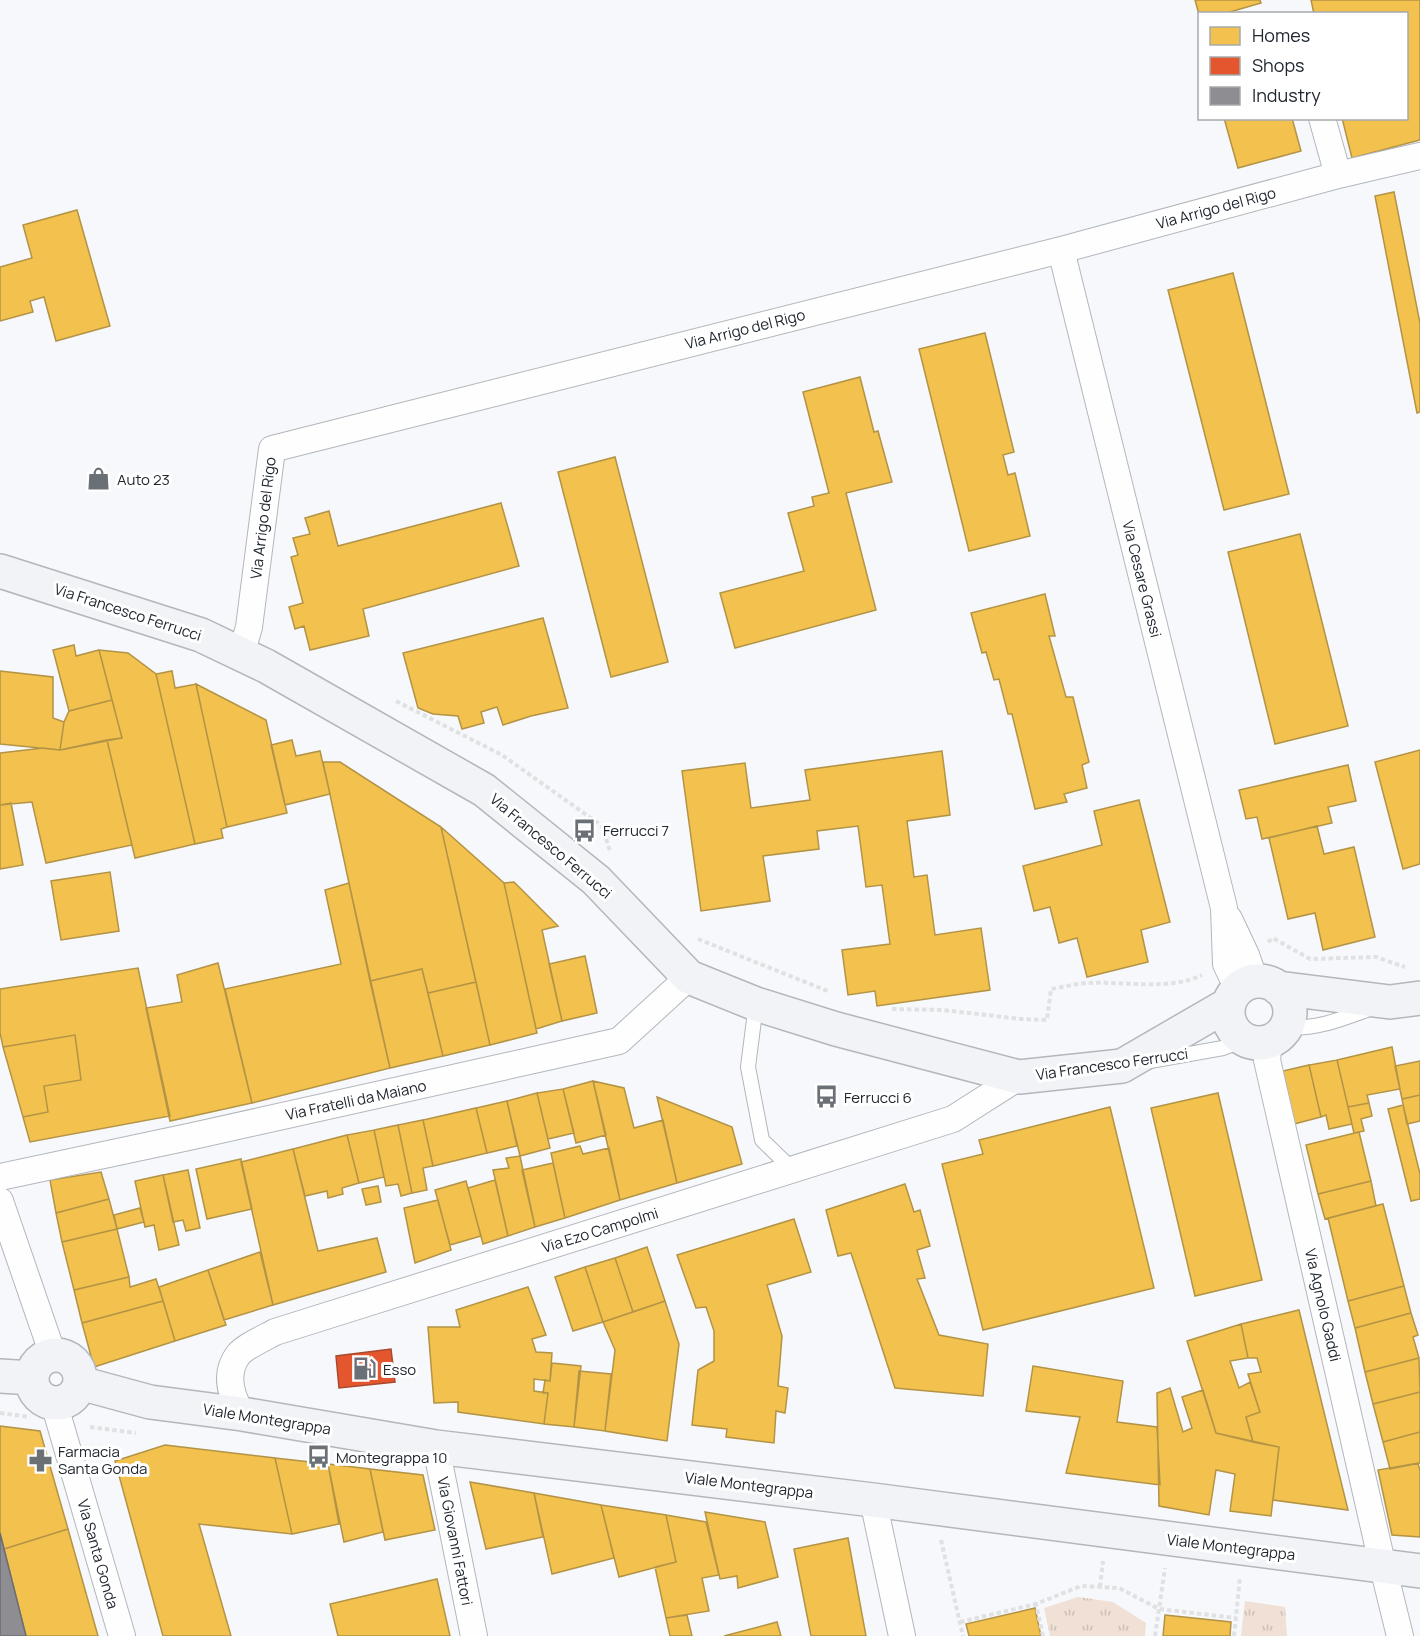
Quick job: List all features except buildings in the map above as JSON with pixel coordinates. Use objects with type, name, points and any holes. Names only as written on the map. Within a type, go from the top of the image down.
[{"type":"street","points":[[1323,120],[1338,175]]},
{"type":"street","name":"Via Arrigo del Rigo","points":[[241,655],[249,627],[272,449],[1061,250],[1338,175],[1420,156]]},
{"type":"street","name":"Via Cesare Grassi","points":[[1061,250],[1224,908],[1245,980]]},
{"type":"street","name":"Via Francesco Ferrucci","points":[[0,571],[196,634],[266,666],[484,790],[596,880],[689,977],[756,1004],[836,1029],[1018,1077],[1122,1066]]},
{"type":"street","name":"Via Fratelli da Maiano","points":[[0,1177],[619,1041],[689,977]]},
{"type":"street","points":[[1122,1066],[1245,980],[1406,989]]},
{"type":"street","points":[[1245,980],[1286,996],[1290,1006],[1290,1016],[1267,1036],[1235,1032],[1230,1023],[1245,980]]},
{"type":"street","name":"Via Agnolo Gaddi","points":[[1267,1036],[1267,1060],[1400,1636]]},
{"type":"street","name":"Via Ezo Campolmi","points":[[242,1414],[233,1399],[229,1374],[238,1354],[275,1332],[953,1119],[1018,1077]]},
{"type":"street","points":[[0,1201],[43,1366],[36,1392],[47,1401],[54,1403],[68,1401],[78,1390],[81,1376],[74,1362],[68,1358],[43,1366],[0,1376]]},
{"type":"street","name":"Viale Montegrappa","points":[[80,1383],[150,1402],[242,1414],[436,1447],[873,1500],[1420,1571]]},
{"type":"street","name":"Via Santa Gonda","points":[[54,1403],[122,1636]]},
{"type":"street","name":"Via Giovanni Fattori","points":[[436,1447],[474,1636]]},
{"type":"street","points":[[873,1500],[902,1636]]},
{"type":"lane","name":"Via Francesco Ferrucci","points":[[1122,1066],[1223,1048],[1324,1024],[1406,989]]},
{"type":"lane","points":[[756,1004],[748,1067],[762,1140],[793,1170]]},
{"type":"path","points":[[388,697],[502,755],[602,826],[611,853]]},
{"type":"path","points":[[692,933],[701,941],[837,994]]},
{"type":"path","points":[[884,1009],[943,1010],[1047,1020],[1051,989],[1088,983],[1245,980],[1273,938],[1310,959],[1376,957],[1406,989]]},
{"type":"path","points":[[0,1413],[14,1414]]},
{"type":"path","points":[[933,1508],[963,1636]]},
{"type":"path","points":[[1155,1636],[1169,1539]]},
{"type":"path","points":[[1234,1636],[1243,1549]]},
{"type":"path","points":[[960,1622],[1035,1604],[1081,1586],[1119,1588],[1159,1609],[1236,1618]]},
{"type":"path","points":[[1035,1604],[1043,1636]]},
{"type":"green space","points":[[1078,1597],[1113,1602],[1146,1623],[1145,1636],[1050,1636],[1044,1608]]},
{"type":"green space","points":[[1245,1601],[1285,1607],[1287,1636],[1241,1636]]},
{"type":"place","name":"Auto 23","points":[[99,479]]},
{"type":"place","name":"Ferrucci 7","points":[[585,830]]},
{"type":"place","name":"Ferrucci 6","points":[[826,1097]]},
{"type":"place","name":"Esso","points":[[365,1369]]},
{"type":"place","name":"Montegrappa 10","points":[[318,1457]]},
{"type":"place","name":"Farmacia Santa Gonda","points":[[40,1460]]}]
